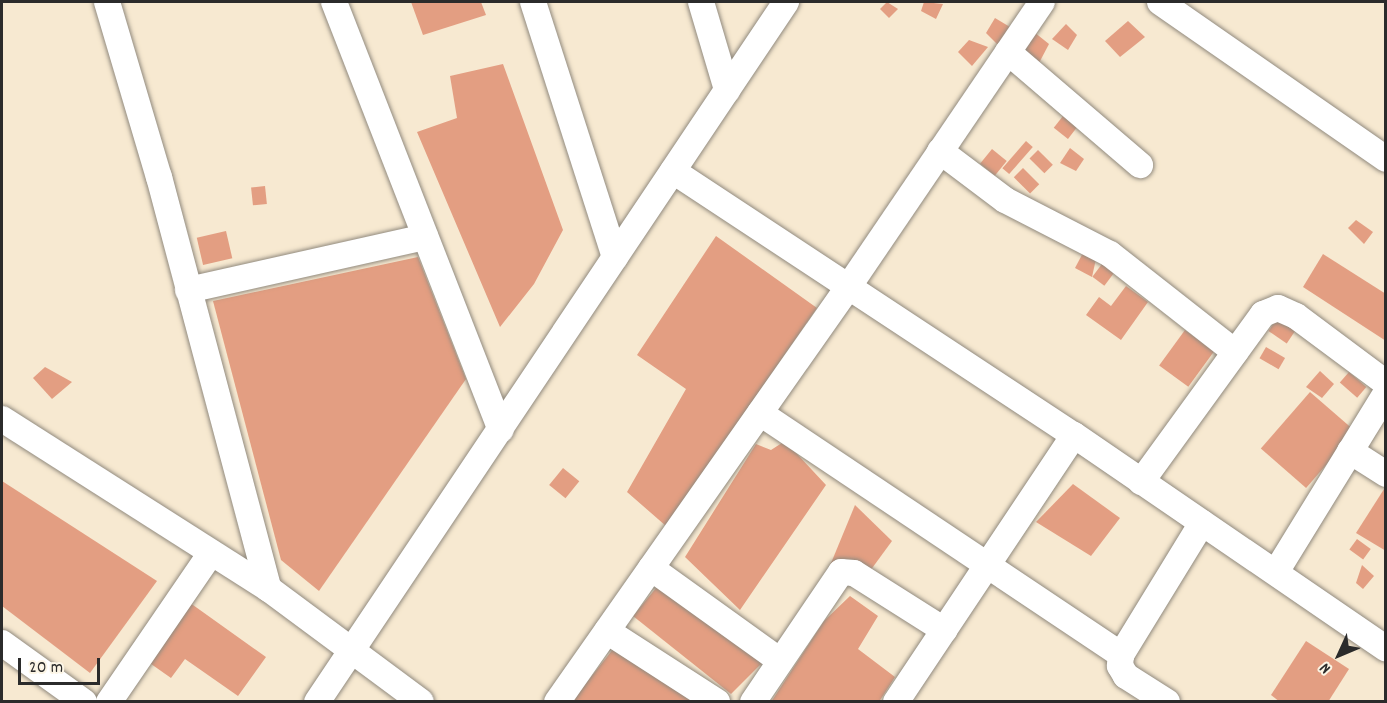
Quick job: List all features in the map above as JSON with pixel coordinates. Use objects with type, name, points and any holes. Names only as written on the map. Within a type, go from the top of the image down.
[{"type":"street","points":[[107,2],[269,589]]},
{"type":"street","points":[[334,2],[501,430]]},
{"type":"street","points":[[533,2],[615,257]]},
{"type":"street","points":[[701,2],[727,90]]},
{"type":"street","points":[[317,702],[786,2]]},
{"type":"street","points":[[557,702],[849,286],[1042,2]]},
{"type":"street","points":[[1160,2],[1386,159]]},
{"type":"street","points":[[1008,52],[1140,165]]},
{"type":"street","points":[[940,151],[1005,200],[1110,254],[1235,352]]},
{"type":"street","points":[[673,171],[1074,435],[1386,649]]},
{"type":"street","points":[[188,290],[425,237]]},
{"type":"street","points":[[1141,482],[1263,314],[1278,308],[1296,316],[1386,383]]},
{"type":"street","points":[[1276,572],[1386,393]]},
{"type":"street","points":[[759,413],[1121,654]]},
{"type":"street","points":[[2,419],[269,589],[349,652],[421,702]]},
{"type":"street","points":[[896,702],[1074,435]]},
{"type":"street","points":[[1350,451],[1386,474]]},
{"type":"street","points":[[1167,702],[1126,676],[1120,666],[1121,654],[1202,523]]},
{"type":"street","points":[[109,702],[211,553]]},
{"type":"street","points":[[651,568],[779,660]]},
{"type":"street","points":[[753,702],[779,660],[841,572],[854,573],[944,630]]},
{"type":"street","points":[[607,631],[717,702]]},
{"type":"street","points":[[2,643],[84,702]]},
{"type":"building","points":[[411,2],[481,2],[486,15],[423,35]]},
{"type":"building","points":[[887,2],[898,9],[889,18],[880,9]]},
{"type":"building","points":[[924,2],[943,4],[936,19],[921,11]]},
{"type":"building","points":[[995,18],[1010,27],[999,46],[986,33]]},
{"type":"building","points":[[1128,21],[1145,37],[1120,57],[1105,41]]},
{"type":"building","points":[[1066,24],[1077,35],[1068,50],[1052,39]]},
{"type":"building","points":[[1034,32],[1049,44],[1039,63],[1021,48]]},
{"type":"building","points":[[969,40],[988,47],[972,66],[958,52]]},
{"type":"building","points":[[503,64],[563,230],[534,284],[500,327],[417,132],[457,118],[450,76]]},
{"type":"building","points":[[1063,116],[1077,127],[1068,139],[1054,128]]},
{"type":"building","points":[[1026,141],[1033,147],[1009,174],[1002,168]]},
{"type":"building","points":[[1070,148],[1084,159],[1076,171],[1060,163]]},
{"type":"building","points":[[992,149],[1007,161],[995,176],[980,164]]},
{"type":"building","points":[[1038,150],[1053,165],[1044,173],[1030,158]]},
{"type":"building","points":[[1023,168],[1039,184],[1030,193],[1014,177]]},
{"type":"building","points":[[265,186],[267,204],[253,205],[251,187]]},
{"type":"building","points":[[1356,220],[1373,232],[1364,244],[1348,228]]},
{"type":"building","points":[[226,231],[232,258],[203,265],[197,238]]},
{"type":"building","points":[[716,236],[817,308],[666,526],[627,492],[686,389],[637,355]]},
{"type":"building","points":[[1084,251],[1096,259],[1092,277],[1075,268]]},
{"type":"building","points":[[1323,254],[1386,294],[1386,341],[1303,287]]},
{"type":"building","points":[[418,257],[466,379],[319,591],[281,560],[213,301]]},
{"type":"building","points":[[1105,260],[1117,269],[1104,286],[1092,277]]},
{"type":"building","points":[[1126,286],[1148,302],[1121,340],[1086,315],[1099,297],[1111,306]]},
{"type":"building","points":[[1278,317],[1296,329],[1287,343],[1268,331]]},
{"type":"building","points":[[1185,330],[1214,351],[1188,387],[1159,366]]},
{"type":"building","points":[[1266,347],[1285,358],[1279,369],[1260,358]]},
{"type":"building","points":[[45,367],[72,382],[52,399],[33,378]]},
{"type":"building","points":[[1320,371],[1334,384],[1322,398],[1306,387]]},
{"type":"building","points":[[1349,372],[1366,387],[1357,398],[1340,383]]},
{"type":"building","points":[[1310,392],[1355,431],[1306,488],[1261,449]]},
{"type":"building","points":[[785,441],[826,485],[740,610],[685,557],[756,444],[771,450]]},
{"type":"building","points":[[563,468],[579,481],[565,498],[549,485]]},
{"type":"building","points":[[2,481],[157,581],[90,673],[2,606]]},
{"type":"building","points":[[1073,484],[1120,518],[1091,556],[1036,522]]},
{"type":"building","points":[[1386,486],[1386,551],[1356,533]]},
{"type":"building","points":[[855,505],[892,541],[870,571],[829,568]]},
{"type":"building","points":[[1357,539],[1371,549],[1363,560],[1349,550]]},
{"type":"building","points":[[1362,565],[1374,576],[1363,589],[1356,583]]},
{"type":"building","points":[[661,582],[766,659],[731,694],[633,616]]},
{"type":"building","points":[[850,596],[878,616],[858,649],[895,677],[879,702],[771,702],[824,621]]},
{"type":"building","points":[[186,600],[266,657],[238,696],[185,659],[171,678],[144,659]]},
{"type":"building","points":[[1306,641],[1349,669],[1328,702],[1280,702],[1271,695]]},
{"type":"building","points":[[614,648],[694,702],[571,702]]}]
